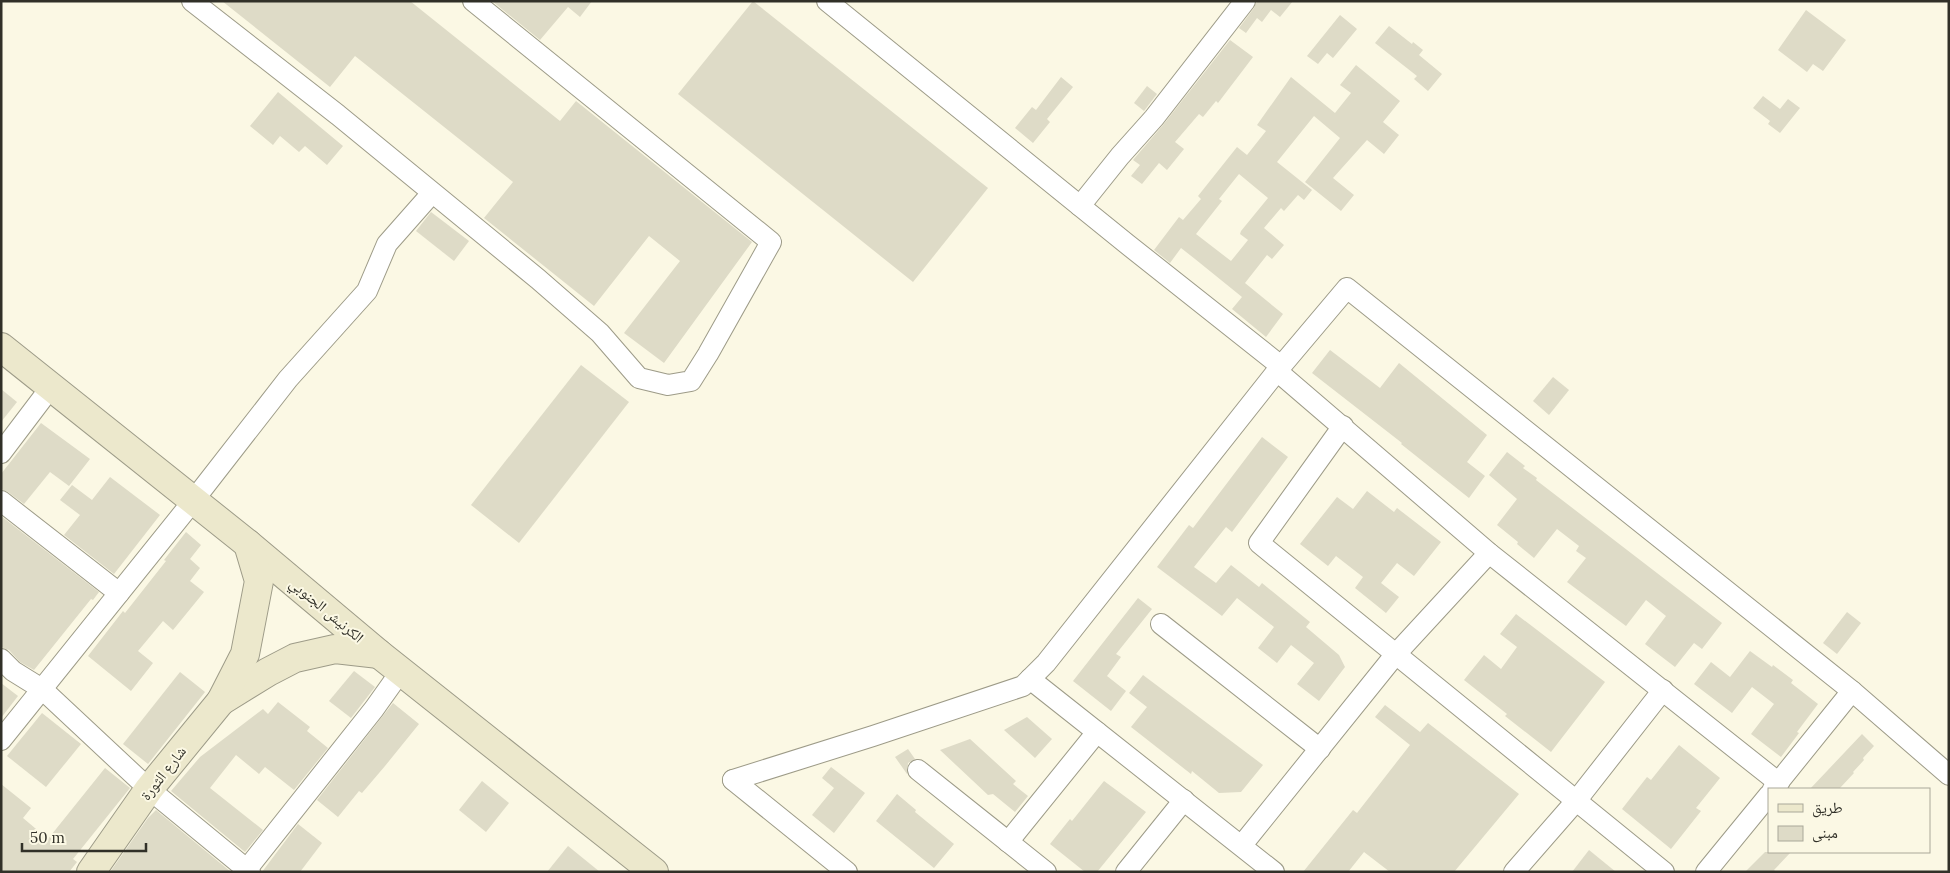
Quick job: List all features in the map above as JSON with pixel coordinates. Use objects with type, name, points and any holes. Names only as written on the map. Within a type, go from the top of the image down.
[{"type":"main road","name":"الكرنيش الجنوبي","points":[[1,347],[248,544],[379,654],[654,872]]},
{"type":"main road","name":"شارع الثورة","points":[[91,872],[149,790],[221,701],[245,654],[259,581],[248,544]]},
{"type":"main road","name":"شارع الثورة","points":[[221,701],[295,658],[335,649],[379,654]]},
{"type":"street","points":[[192,1],[338,114],[432,194],[538,279],[600,333],[639,378],[668,385],[691,381],[771,242],[473,1]]},
{"type":"street","points":[[827,1],[1279,368],[1489,553],[1663,690],[1773,788]]},
{"type":"street","points":[[1080,206],[1120,156],[1154,118],[1246,1]]},
{"type":"street","points":[[1,740],[193,501],[288,378],[367,292],[387,244],[432,194]]},
{"type":"street","points":[[847,872],[733,780],[1023,686],[1052,655],[1279,368],[1347,288],[1852,691],[1949,775]]},
{"type":"street","points":[[1,453],[51,387]]},
{"type":"street","points":[[1343,426],[1259,543],[1664,872]]},
{"type":"street","points":[[1,501],[119,593]]},
{"type":"street","points":[[1242,845],[1395,655],[1489,553]]},
{"type":"street","points":[[1161,624],[1320,749]]},
{"type":"street","points":[[1,659],[13,671],[42,689],[149,790],[249,870],[374,709],[401,671]]},
{"type":"street","points":[[1030,679],[1274,872]]},
{"type":"street","points":[[1514,872],[1576,800],[1663,690]]},
{"type":"street","points":[[1775,788],[1852,691]]},
{"type":"street","points":[[1008,842],[1097,732]]},
{"type":"street","points":[[918,770],[1046,872]]},
{"type":"street","points":[[1706,872],[1768,796]]},
{"type":"street","points":[[1126,872],[1184,800]]},
{"type":"building","points":[[222,1],[410,1],[560,121],[576,101],[752,242],[664,363],[624,333],[680,261],[649,236],[594,306],[484,218],[513,182],[355,56],[330,87]]},
{"type":"building","points":[[492,1],[592,1],[580,17],[568,7],[540,40]]},
{"type":"building","points":[[753,1],[988,188],[913,282],[678,94]]},
{"type":"building","points":[[1257,1],[1293,1],[1280,17],[1271,10],[1262,22],[1257,18],[1246,33],[1239,28]]},
{"type":"building","points":[[1806,10],[1846,40],[1823,71],[1813,64],[1807,72],[1778,50]]},
{"type":"building","points":[[1340,15],[1357,29],[1333,58],[1327,53],[1318,64],[1307,56]]},
{"type":"building","points":[[1389,26],[1423,50],[1419,55],[1442,74],[1428,91],[1414,79],[1417,76],[1375,43]]},
{"type":"building","points":[[1230,40],[1253,57],[1218,103],[1216,101],[1203,117],[1199,114],[1175,142],[1184,149],[1167,170],[1159,163],[1142,184],[1131,176],[1140,165],[1133,160]]},
{"type":"building","points":[[1356,65],[1400,101],[1383,122],[1399,135],[1384,154],[1367,140],[1333,178],[1354,195],[1341,211],[1305,182],[1340,138],[1314,116],[1277,162],[1312,190],[1304,200],[1298,195],[1284,211],[1281,208],[1264,228],[1284,245],[1272,259],[1267,255],[1245,283],[1283,314],[1266,337],[1232,309],[1242,297],[1181,248],[1170,263],[1154,250],[1179,217],[1183,220],[1201,199],[1198,196],[1237,147],[1247,155],[1266,131],[1257,125],[1291,77],[1335,113],[1351,93],[1340,85]],"holes":[[[1239,174],[1268,198],[1241,231],[1240,234],[1248,240],[1231,261],[1196,234],[1222,201],[1219,199]]]},
{"type":"building","points":[[1061,77],[1073,87],[1047,119],[1050,122],[1033,143],[1015,128],[1032,107],[1036,110]]},
{"type":"building","points":[[1147,86],[1157,94],[1144,111],[1134,103]]},
{"type":"building","points":[[278,92],[343,146],[327,165],[305,146],[299,152],[280,136],[273,145],[250,126]]},
{"type":"building","points":[[1763,96],[1780,109],[1788,99],[1800,108],[1780,133],[1768,124],[1770,121],[1753,108]]},
{"type":"building","points":[[431,212],[469,241],[454,261],[416,231]]},
{"type":"building","points":[[1330,350],[1380,388],[1399,363],[1487,435],[1467,462],[1485,476],[1469,498],[1312,373]]},
{"type":"building","points":[[581,365],[629,402],[519,543],[471,505]]},
{"type":"building","points":[[1553,377],[1569,390],[1549,415],[1533,401]]},
{"type":"building","points":[[1,389],[17,402],[1,422]]},
{"type":"building","points":[[41,423],[90,459],[69,486],[50,472],[24,504],[1,489],[1,474]]},
{"type":"building","points":[[1262,437],[1288,457],[1232,532],[1226,527],[1194,567],[1216,583],[1231,565],[1259,587],[1262,583],[1310,622],[1306,627],[1339,655],[1345,667],[1319,701],[1297,684],[1314,663],[1291,645],[1277,663],[1258,648],[1274,627],[1237,598],[1222,616],[1157,567],[1189,525],[1193,528]]},
{"type":"building","points":[[1507,452],[1525,466],[1523,468],[1537,478],[1536,480],[1722,623],[1702,649],[1694,643],[1675,667],[1645,644],[1666,616],[1646,600],[1626,626],[1567,582],[1586,558],[1576,551],[1579,546],[1557,529],[1534,558],[1497,525],[1517,499],[1489,475]]},
{"type":"building","points":[[110,477],[160,515],[114,574],[64,535],[80,515],[60,500],[72,485],[92,500]]},
{"type":"building","points":[[1367,491],[1394,512],[1397,508],[1441,542],[1414,576],[1397,563],[1381,583],[1399,597],[1386,613],[1355,588],[1363,577],[1336,556],[1328,566],[1300,544],[1337,497],[1353,509]]},
{"type":"building","points":[[1,516],[99,592],[93,600],[91,599],[34,670],[20,662],[9,650],[1,647]]},
{"type":"building","points":[[186,532],[201,545],[190,559],[200,568],[190,581],[204,592],[173,630],[163,621],[138,651],[153,663],[131,691],[88,656],[123,611],[125,613]]},
{"type":"building","points":[[1138,598],[1152,609],[1116,654],[1121,657],[1107,676],[1126,691],[1111,711],[1073,681]]},
{"type":"building","points":[[1847,612],[1861,623],[1837,654],[1823,643]]},
{"type":"building","points":[[1516,614],[1605,682],[1551,752],[1505,716],[1507,714],[1464,680],[1484,655],[1501,669],[1517,647],[1500,634]]},
{"type":"building","points":[[1750,651],[1793,680],[1791,683],[1818,704],[1781,757],[1751,734],[1774,704],[1752,687],[1732,713],[1694,684],[1711,662],[1730,677]]},
{"type":"building","points":[[354,671],[375,687],[351,718],[329,701]]},
{"type":"building","points":[[180,672],[205,692],[148,764],[123,744]]},
{"type":"building","points":[[1143,675],[1263,765],[1241,792],[1219,793],[1192,771],[1191,774],[1131,727],[1147,707],[1129,693]]},
{"type":"building","points":[[1,683],[18,696],[1,718]]},
{"type":"building","points":[[278,702],[310,727],[307,731],[328,748],[294,790],[265,767],[259,774],[236,755],[210,788],[263,830],[245,852],[171,791],[200,757],[263,709],[268,714]]},
{"type":"building","points":[[393,703],[419,724],[362,793],[359,791],[338,817],[317,800]]},
{"type":"building","points":[[1385,705],[1420,732],[1428,723],[1519,794],[1454,872],[1390,872],[1364,852],[1348,872],[1303,872],[1353,810],[1357,813],[1410,745],[1375,717]]},
{"type":"building","points":[[42,713],[81,744],[46,787],[7,756]]},
{"type":"building","points":[[1027,717],[1052,739],[1035,758],[1004,730]]},
{"type":"building","points":[[1862,734],[1874,746],[1840,788],[1811,788]]},
{"type":"building","points":[[970,739],[1016,781],[1013,784],[1028,796],[1015,812],[993,794],[988,795],[940,750]]},
{"type":"building","points":[[1679,745],[1720,778],[1696,808],[1701,811],[1671,849],[1622,809],[1647,777],[1651,780]]},
{"type":"building","points":[[908,749],[915,759],[908,763],[907,774],[895,757]]},
{"type":"building","points":[[831,767],[865,793],[834,833],[812,815],[834,788],[822,778]]},
{"type":"building","points":[[105,768],[130,788],[73,859],[77,862],[69,872],[1,872],[1,784],[31,808],[23,818],[48,839]]},
{"type":"building","points":[[482,781],[509,803],[486,832],[459,810]]},
{"type":"building","points":[[1104,781],[1146,812],[1097,872],[1085,872],[1050,844],[1070,819],[1072,821]]},
{"type":"building","points":[[897,794],[916,810],[915,812],[954,844],[934,868],[876,821]]},
{"type":"building","points":[[156,810],[231,872],[110,872],[148,818]]},
{"type":"building","points":[[298,824],[322,843],[300,872],[262,872]]},
{"type":"building","points":[[568,846],[600,872],[547,872]]},
{"type":"building","points":[[1589,850],[1616,872],[1572,872]]},
{"type":"building","points":[[1765,852],[1790,853],[1774,870],[1776,872],[1745,872]]}]
